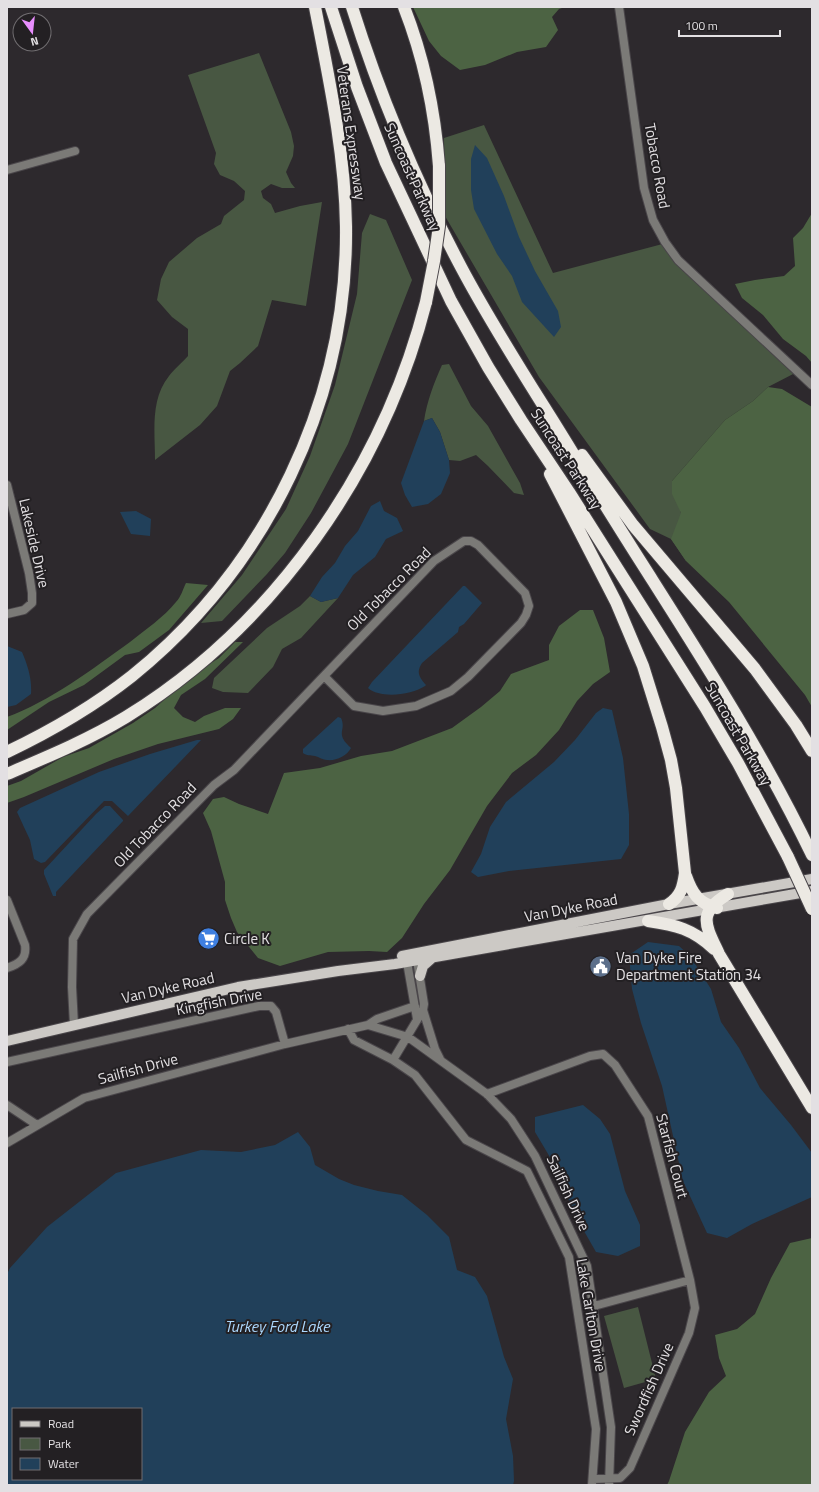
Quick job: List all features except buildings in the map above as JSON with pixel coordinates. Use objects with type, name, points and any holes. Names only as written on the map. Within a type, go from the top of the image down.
[{"type":"highway","name":"Veterans Expressway","points":[[7,752],[49,730],[98,701],[131,676],[171,641],[208,602],[242,558],[270,515],[298,461],[317,410],[331,358],[341,309],[345,256],[345,198],[339,145],[315,7]]},
{"type":"highway","name":"Suncoast Parkway","points":[[331,7],[357,87],[386,163],[451,301],[488,367],[521,420],[569,492],[706,707],[788,856],[812,909]]},
{"type":"highway","name":"Suncoast Parkway","points":[[352,7],[387,106],[427,197],[460,266],[534,392],[737,714],[775,782],[812,854]]},
{"type":"highway","points":[[7,774],[86,740],[126,718],[152,701],[214,652],[236,631],[270,594],[304,553],[323,527],[364,462],[395,397],[415,343],[426,302],[439,226],[439,166],[434,115],[428,83],[404,7]]},
{"type":"highway","points":[[534,392],[634,525],[755,669],[796,725],[812,751]]},
{"type":"highway","points":[[521,420],[616,602],[643,666],[662,727],[671,760],[676,788],[685,873],[684,884],[680,893],[669,904]]},
{"type":"highway","points":[[685,873],[691,890],[699,899],[713,908]]},
{"type":"highway","points":[[728,894],[718,900],[706,920],[707,926],[719,954],[812,1108]]},
{"type":"highway","points":[[648,921],[676,926],[694,933],[719,954]]},
{"type":"main road","name":"Van Dyke Road","points":[[7,1041],[238,987],[412,959],[669,904],[812,879]]},
{"type":"main road","name":"Van Dyke Road","points":[[412,959],[432,958],[812,891]]},
{"type":"main road","points":[[420,976],[423,966],[432,958]]},
{"type":"street","name":"Tobacco Road","points":[[619,7],[644,188],[653,220],[665,242],[678,260],[812,385]]},
{"type":"street","points":[[7,170],[75,151]]},
{"type":"street","name":"Lakeside Drive","points":[[7,485],[29,574],[32,604],[24,610],[7,614]]},
{"type":"street","name":"Old Tobacco Road","points":[[74,1025],[72,986],[73,939],[87,914],[214,785],[234,770],[434,561],[464,541],[471,541],[478,545],[525,593],[529,606],[521,623],[468,677],[451,691],[416,706],[383,711],[354,706],[324,676]]},
{"type":"street","points":[[7,900],[26,951],[25,956],[19,963],[7,968]]},
{"type":"street","points":[[393,1060],[423,1010],[424,1004],[420,976],[412,959]]},
{"type":"street","points":[[412,959],[415,1006],[418,1019]]},
{"type":"street","name":"Kingfish Drive","points":[[7,1062],[259,1006],[271,1006],[276,1012],[285,1044]]},
{"type":"street","points":[[285,1044],[368,1025],[377,1019],[415,1006]]},
{"type":"street","points":[[423,1010],[435,1049],[442,1061]]},
{"type":"street","points":[[368,1025],[408,1037],[487,1094]]},
{"type":"street","name":"Lake Carlton Drive","points":[[348,1029],[354,1040],[393,1060],[415,1075],[466,1140],[527,1171],[569,1258],[596,1429],[593,1482]]},
{"type":"street","name":"Sailfish Drive","points":[[7,1143],[84,1098],[285,1044]]},
{"type":"street","name":"Starfish Court","points":[[487,1094],[590,1056],[603,1054],[615,1065],[648,1116],[690,1280]]},
{"type":"street","name":"Sailfish Drive","points":[[487,1094],[511,1119],[535,1156],[587,1266],[611,1427],[609,1482]]},
{"type":"street","points":[[7,1105],[37,1125]]},
{"type":"street","points":[[594,1306],[690,1280]]},
{"type":"street","name":"Swordfish Drive","points":[[593,1482],[609,1482],[620,1478],[630,1468],[689,1333],[695,1308],[690,1280]]},
{"type":"green space","points":[[413,7],[565,7],[559,9],[552,17],[558,30],[546,47],[517,52],[485,65],[460,70],[441,56],[429,41]]},
{"type":"green space","points":[[259,53],[291,132],[294,146],[293,156],[286,172],[295,188],[282,188],[271,184],[261,191],[263,198],[271,204],[275,213],[322,202],[306,306],[272,300],[258,346],[230,371],[217,406],[200,425],[155,460],[154,427],[156,405],[159,395],[169,376],[188,356],[188,329],[172,317],[157,300],[161,279],[169,262],[197,238],[221,224],[224,216],[244,200],[245,191],[234,181],[220,175],[214,164],[216,153],[188,75]]},
{"type":"green space","points":[[484,125],[553,273],[670,242],[686,264],[797,372],[768,387],[753,401],[725,420],[672,481],[681,513],[686,561],[671,539],[650,529],[539,377],[445,216],[444,138]]},
{"type":"green space","points":[[812,213],[812,363],[806,356],[783,339],[763,315],[742,298],[735,284],[784,276],[795,266],[793,238],[803,228]]},
{"type":"green space","points":[[370,214],[386,220],[412,280],[348,444],[311,513],[285,553],[222,621],[201,623],[242,575],[286,509],[310,456],[335,385],[357,294],[362,233]]},
{"type":"green space","points":[[449,364],[471,406],[488,426],[520,483],[524,495],[514,493],[476,455],[460,461],[449,460],[440,432],[432,418],[424,421],[431,392],[442,365]]},
{"type":"green space","points":[[768,387],[782,389],[812,407],[812,707],[805,695],[729,602],[686,561],[671,539],[681,513],[672,494],[672,481],[725,420],[753,401]]},
{"type":"green space","points":[[186,583],[208,585],[169,630],[139,652],[125,655],[84,685],[49,702],[7,730],[7,717],[39,703],[71,684],[102,663],[154,623],[178,600]]},
{"type":"green space","points":[[310,596],[321,602],[338,598],[301,638],[282,649],[273,667],[248,693],[223,692],[212,688],[214,678],[267,628],[300,606]]},
{"type":"green space","points":[[580,610],[593,610],[604,638],[610,672],[593,684],[577,701],[559,730],[536,755],[512,773],[487,806],[450,870],[424,904],[402,938],[387,952],[328,952],[280,966],[258,958],[237,932],[225,900],[225,882],[211,831],[203,813],[213,799],[224,797],[268,814],[284,773],[320,768],[361,756],[392,751],[452,728],[500,691],[511,674],[549,660],[549,645],[559,626]]},
{"type":"green space","points":[[235,642],[243,642],[205,679],[181,695],[174,708],[183,717],[195,722],[204,716],[225,708],[241,708],[233,719],[219,729],[158,744],[114,759],[7,803],[7,786],[21,781],[63,757],[89,748],[133,723],[155,708],[192,675],[219,658]]},
{"type":"green space","points":[[812,1238],[812,1485],[667,1485],[685,1432],[709,1392],[726,1376],[719,1358],[715,1335],[737,1329],[755,1314],[771,1278],[790,1243]]},
{"type":"green space","points":[[638,1307],[656,1379],[624,1388],[604,1316]]},
{"type":"water","points":[[475,145],[487,158],[504,196],[519,237],[535,271],[558,311],[561,327],[554,337],[522,302],[512,276],[497,254],[474,209],[471,190],[471,159]]},
{"type":"water","points":[[432,418],[440,432],[449,460],[450,473],[441,494],[428,504],[412,507],[405,495],[401,483],[424,421]]},
{"type":"water","points":[[380,501],[384,511],[397,518],[403,531],[386,539],[375,557],[353,575],[338,598],[321,602],[310,596],[322,577],[335,563],[345,546],[358,531],[371,506]]},
{"type":"water","points":[[136,511],[151,519],[150,536],[131,534],[120,512]]},
{"type":"water","points":[[463,586],[465,586],[482,603],[464,624],[459,627],[458,632],[422,663],[419,669],[419,674],[426,685],[412,692],[388,695],[380,694],[368,688],[372,682]]},
{"type":"water","points":[[7,646],[22,652],[29,673],[31,694],[16,705],[7,707]]},
{"type":"water","points":[[603,708],[612,710],[623,758],[629,814],[629,845],[621,859],[509,871],[478,877],[471,872],[481,854],[490,827],[506,802],[554,762],[575,740],[596,713]]},
{"type":"water","points":[[338,717],[341,718],[343,726],[343,739],[351,748],[349,751],[334,760],[324,760],[316,756],[303,753],[303,749]]},
{"type":"water","points":[[201,740],[128,816],[112,801],[104,801],[45,862],[41,863],[34,859],[30,840],[17,812],[20,808],[99,772],[150,754]]},
{"type":"water","points":[[105,806],[110,806],[123,821],[56,892],[56,896],[53,896],[44,874],[44,870]]},
{"type":"water","points":[[648,942],[679,946],[690,956],[711,989],[721,1022],[739,1048],[760,1088],[812,1153],[812,1197],[752,1224],[727,1238],[707,1233],[683,1181],[662,1086],[641,1023],[632,989],[629,955]]},
{"type":"water","points":[[583,1105],[600,1119],[610,1134],[625,1191],[640,1225],[640,1246],[618,1256],[596,1252],[576,1217],[554,1164],[535,1132],[535,1117]]},
{"type":"water","name":"Turkey Ford Lake","points":[[298,1132],[310,1147],[315,1165],[339,1179],[354,1185],[402,1195],[427,1215],[449,1237],[457,1270],[475,1277],[487,1296],[504,1357],[513,1379],[506,1419],[513,1456],[513,1485],[7,1485],[7,1274],[10,1268],[47,1227],[116,1173],[201,1150],[241,1152],[275,1145]]},
{"type":"place","name":"Circle K","points":[[209,939]]},
{"type":"place","name":"Van Dyke Fire Department Station 34","points":[[601,967]]}]
